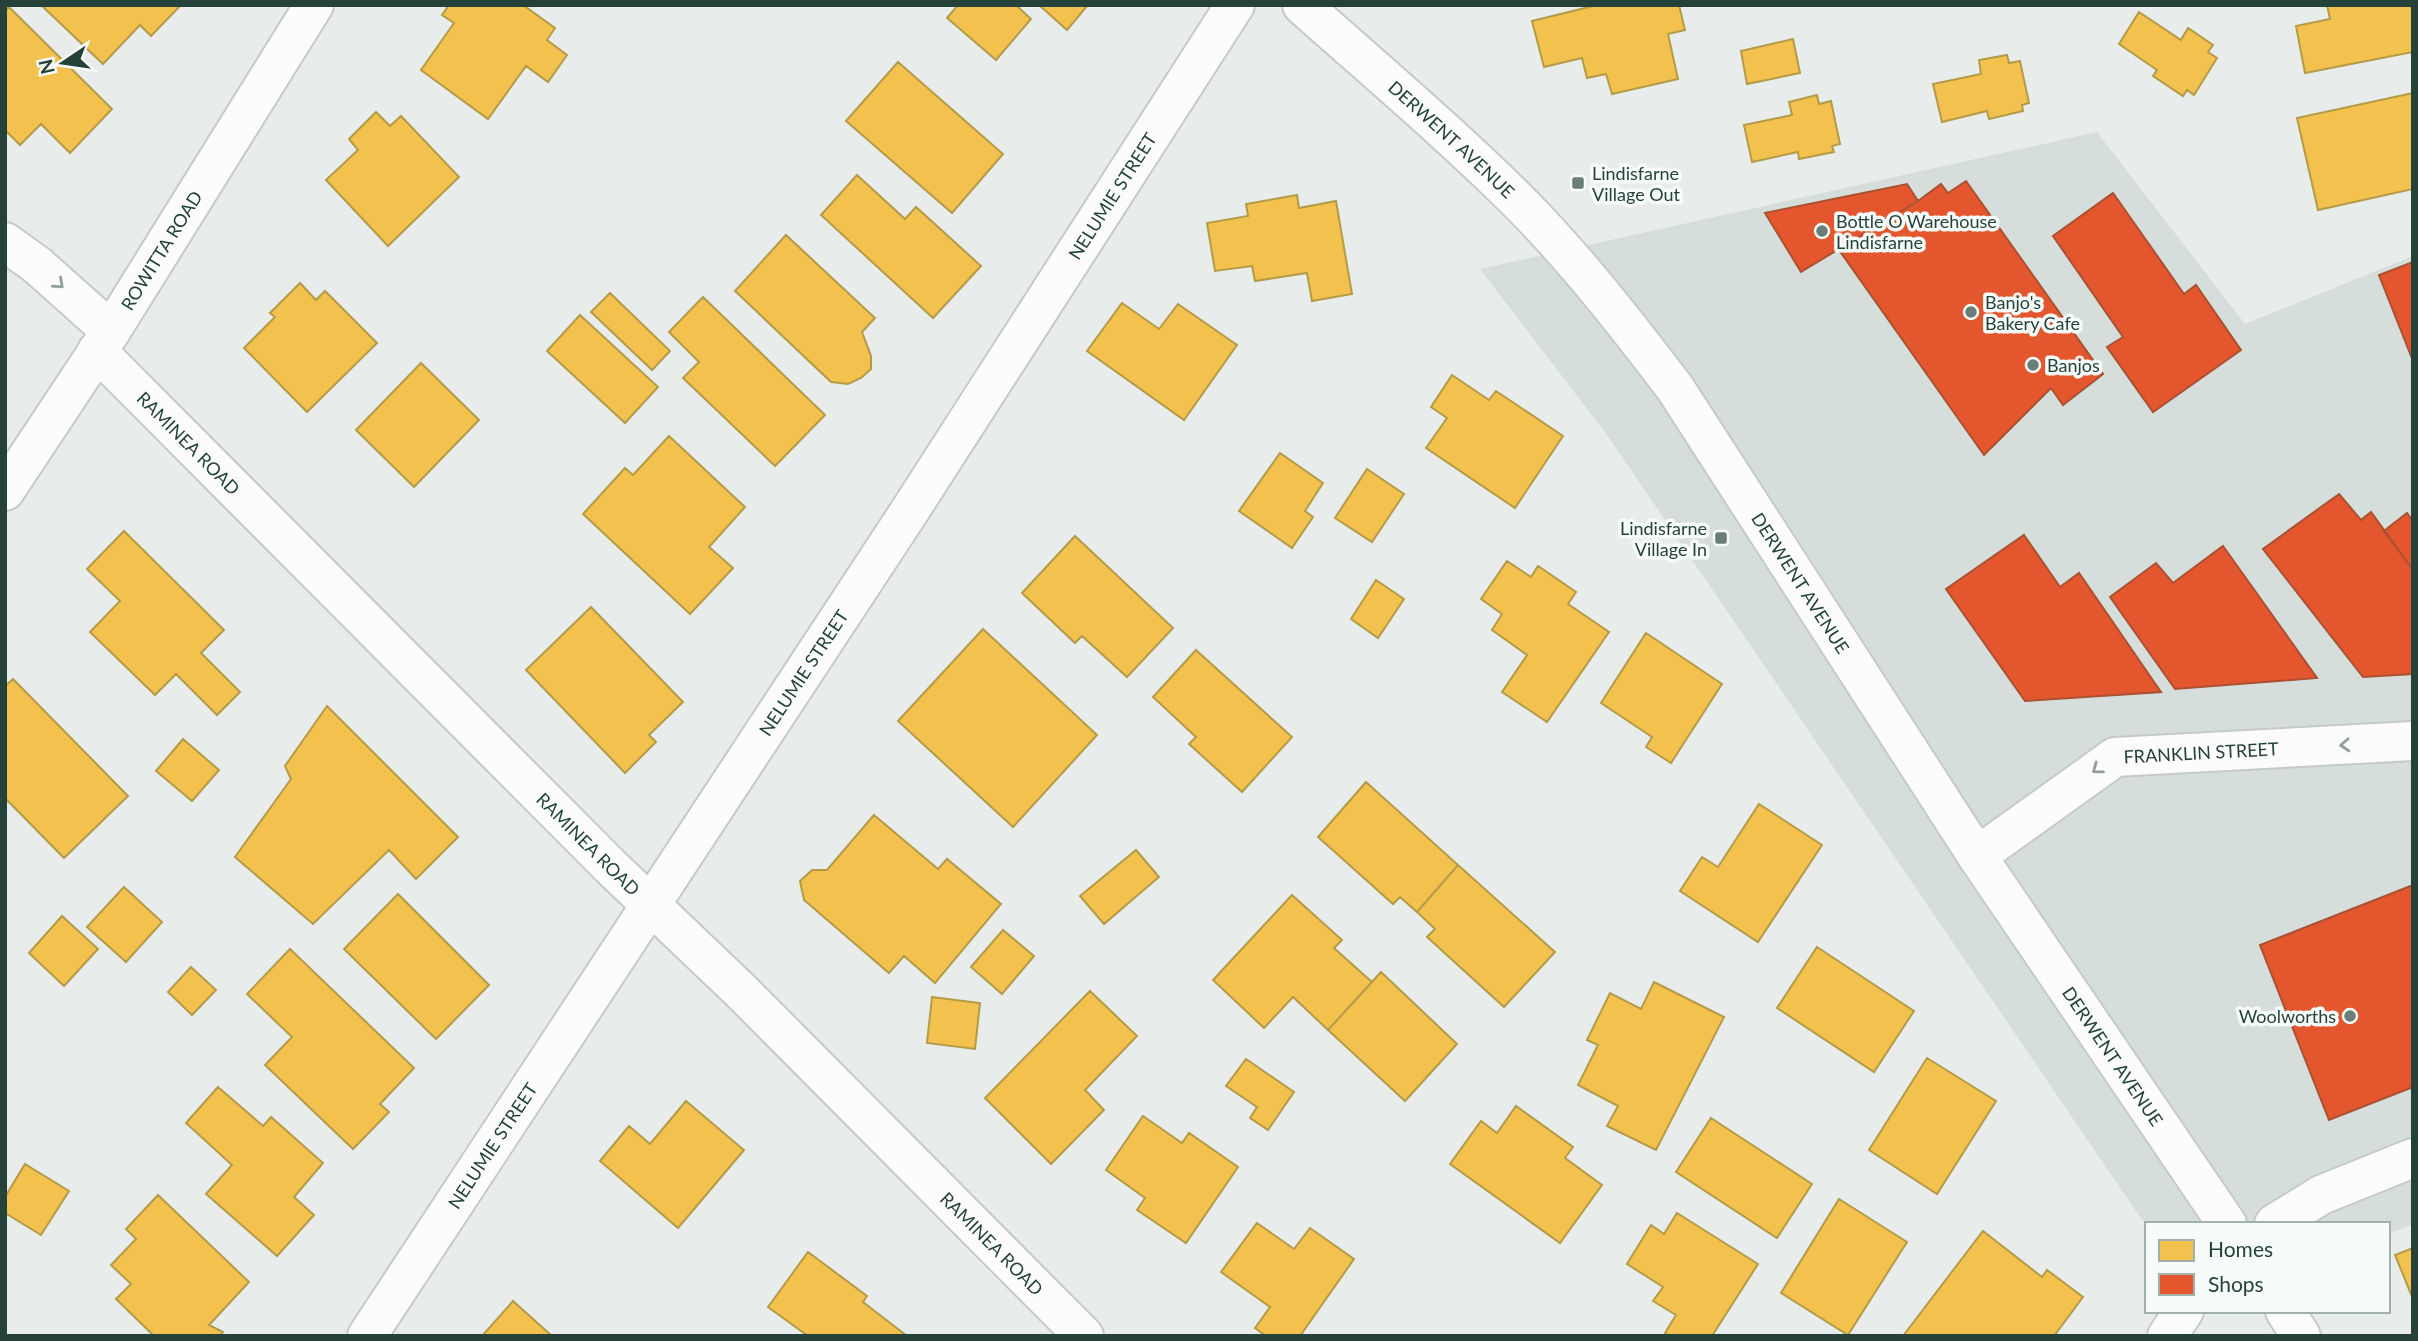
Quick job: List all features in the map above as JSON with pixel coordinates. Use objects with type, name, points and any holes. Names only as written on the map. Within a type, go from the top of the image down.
[{"type":"street","name":"ROWITTA ROAD","points":[[5,491],[104,341],[314,5]]},
{"type":"street","name":"NELUMIE STREET","points":[[367,1336],[917,501],[1235,5]]},
{"type":"street","name":"DERWENT AVENUE","points":[[1302,5],[1489,173],[1566,253],[1623,319],[1683,400],[1977,856],[2226,1222]]},
{"type":"street","name":"RAMINEA ROAD","points":[[5,242],[37,265],[104,341],[650,907],[742,992],[1084,1336]]},
{"type":"street","name":"FRANKLIN STREET","points":[[1977,856],[2115,757],[2413,741]]},
{"type":"street","points":[[2277,1222],[2321,1195],[2413,1157]]},
{"type":"street","points":[[2167,1336],[2183,1313]]},
{"type":"street","points":[[2286,1313],[2301,1336]]},
{"type":"shaded area","points":[[2097,132],[2245,324],[2413,256],[2413,1224],[2390,1233],[2390,1222],[2142,1220],[1607,435],[1480,269]]},
{"type":"building: Homes","points":[[41,5],[181,5],[151,36],[140,25],[103,64]]},
{"type":"building: Homes","points":[[449,5],[523,5],[555,28],[547,40],[567,55],[548,82],[526,66],[488,119],[421,70],[454,23],[442,15]]},
{"type":"building: Homes","points":[[958,5],[1016,5],[1031,19],[996,60],[947,18]]},
{"type":"building: Homes","points":[[1039,5],[1088,5],[1067,30]]},
{"type":"building: Homes","points":[[1597,5],[1679,5],[1685,30],[1668,34],[1678,79],[1612,94],[1606,74],[1587,78],[1582,58],[1544,67],[1532,21]]},
{"type":"building: Homes","points":[[2327,5],[2413,5],[2413,52],[2305,73],[2296,26],[2330,19]]},
{"type":"building: Homes","points":[[9,7],[112,109],[70,153],[41,124],[20,145],[5,130],[5,11]]},
{"type":"building: Homes","points":[[2139,12],[2181,40],[2188,28],[2213,45],[2208,52],[2217,58],[2194,95],[2187,90],[2183,96],[2153,76],[2157,70],[2119,44]]},
{"type":"building: Homes","points":[[1793,39],[1800,73],[1747,84],[1741,51]]},
{"type":"building: Homes","points":[[2007,55],[2009,63],[2020,61],[2029,103],[2022,105],[2023,111],[1989,119],[1987,111],[1942,122],[1933,84],[1981,74],[1979,60]]},
{"type":"building: Homes","points":[[898,62],[1003,154],[952,213],[846,121]]},
{"type":"building: Homes","points":[[2413,93],[2413,189],[2318,210],[2297,118]]},
{"type":"building: Homes","points":[[1817,95],[1819,104],[1831,101],[1840,144],[1832,146],[1834,152],[1799,159],[1798,152],[1752,162],[1744,125],[1792,115],[1789,102]]},
{"type":"building: Homes","points":[[376,112],[390,126],[401,116],[459,177],[388,246],[326,180],[358,150],[349,139]]},
{"type":"building: Homes","points":[[857,175],[905,219],[916,207],[981,266],[933,318],[821,215]]},
{"type":"building: Homes","points":[[1297,195],[1299,208],[1336,201],[1352,294],[1312,301],[1307,273],[1255,281],[1252,266],[1215,271],[1207,223],[1248,216],[1246,204]]},
{"type":"building: Homes","points":[[786,235],[875,318],[862,332],[871,356],[871,369],[861,378],[848,384],[831,382],[735,291]]},
{"type":"building: Homes","points":[[300,283],[316,300],[325,291],[377,343],[307,412],[244,348],[275,317],[270,313]]},
{"type":"building: Homes","points":[[610,293],[670,351],[652,370],[591,312]]},
{"type":"building: Homes","points":[[703,297],[825,415],[775,466],[683,378],[699,362],[669,332]]},
{"type":"building: Homes","points":[[1122,303],[1159,329],[1178,304],[1237,345],[1184,420],[1087,351]]},
{"type":"building: Homes","points":[[580,315],[658,387],[625,423],[547,351]]},
{"type":"building: Homes","points":[[421,363],[479,420],[414,487],[356,430]]},
{"type":"building: Homes","points":[[1452,375],[1489,400],[1496,391],[1563,436],[1515,508],[1426,448],[1447,418],[1431,407]]},
{"type":"building: Homes","points":[[669,436],[745,507],[709,547],[733,568],[690,614],[583,514],[625,468],[633,475]]},
{"type":"building: Homes","points":[[1280,453],[1323,483],[1305,511],[1313,517],[1292,548],[1239,511]]},
{"type":"building: Homes","points":[[1367,469],[1404,494],[1372,542],[1335,518]]},
{"type":"building: Homes","points":[[124,531],[224,630],[201,653],[240,692],[217,715],[176,674],[155,695],[90,632],[120,601],[87,569]]},
{"type":"building: Homes","points":[[1075,536],[1173,628],[1127,677],[1082,636],[1075,643],[1022,593]]},
{"type":"building: Homes","points":[[1507,561],[1531,577],[1538,566],[1576,592],[1568,604],[1609,632],[1547,722],[1502,692],[1527,655],[1492,630],[1502,614],[1481,599]]},
{"type":"building: Homes","points":[[1376,580],[1404,599],[1378,638],[1351,619]]},
{"type":"building: Homes","points":[[591,607],[683,702],[649,735],[656,742],[625,773],[526,670]]},
{"type":"building: Homes","points":[[983,629],[1097,735],[1013,827],[898,721]]},
{"type":"building: Homes","points":[[1646,633],[1722,684],[1671,763],[1646,747],[1652,737],[1601,703]]},
{"type":"building: Homes","points":[[1196,650],[1292,737],[1242,792],[1189,744],[1196,737],[1153,697]]},
{"type":"building: Homes","points":[[13,679],[128,796],[64,858],[5,798],[5,686]]},
{"type":"building: Homes","points":[[327,706],[458,837],[416,879],[389,850],[313,924],[235,857],[291,779],[285,766]]},
{"type":"building: Homes","points":[[183,739],[219,770],[192,801],[156,771]]},
{"type":"building: Homes","points":[[1366,782],[1458,865],[1417,912],[1400,897],[1393,904],[1318,837]]},
{"type":"building: Homes","points":[[1759,804],[1822,845],[1758,942],[1680,891],[1702,857],[1718,867]]},
{"type":"building: Homes","points":[[874,815],[938,869],[947,859],[1001,904],[935,983],[904,956],[889,973],[804,900],[800,881],[812,870],[827,870]]},
{"type":"building: Homes","points":[[1136,850],[1159,877],[1104,924],[1080,896]]},
{"type":"building: Homes","points":[[1458,865],[1555,952],[1504,1007],[1427,937],[1435,929],[1417,912]]},
{"type":"building: Homes","points":[[124,887],[162,922],[126,962],[87,927]]},
{"type":"building: Homes","points":[[398,894],[489,985],[436,1039],[344,949]]},
{"type":"building: Homes","points":[[1292,895],[1342,940],[1334,948],[1372,982],[1328,1030],[1293,997],[1264,1028],[1213,980]]},
{"type":"building: Homes","points":[[62,916],[98,949],[64,986],[29,953]]},
{"type":"building: Homes","points":[[1003,930],[1034,956],[1002,994],[971,967]]},
{"type":"building: Homes","points":[[1817,947],[1914,1011],[1874,1072],[1777,1008]]},
{"type":"building: Homes","points":[[290,949],[414,1068],[380,1104],[389,1112],[353,1149],[265,1065],[292,1037],[247,994]]},
{"type":"building: Homes","points":[[191,967],[216,990],[192,1015],[168,992]]},
{"type":"building: Homes","points":[[1381,972],[1457,1044],[1405,1101],[1328,1030]]},
{"type":"building: Homes","points":[[1654,982],[1724,1017],[1656,1150],[1607,1126],[1618,1106],[1578,1085],[1598,1045],[1587,1040],[1610,993],[1641,1009]]},
{"type":"building: Homes","points":[[1090,991],[1137,1036],[1085,1090],[1104,1110],[1051,1164],[985,1098]]},
{"type":"building: Homes","points":[[932,997],[980,1003],[975,1049],[927,1043]]},
{"type":"building: Homes","points":[[1927,1058],[1996,1101],[1937,1194],[1869,1150]]},
{"type":"building: Homes","points":[[1246,1059],[1294,1092],[1268,1130],[1250,1118],[1257,1107],[1226,1086]]},
{"type":"building: Homes","points":[[218,1087],[263,1126],[271,1117],[323,1163],[294,1197],[314,1215],[277,1256],[206,1194],[232,1165],[186,1123]]},
{"type":"building: Homes","points":[[686,1101],[744,1150],[678,1228],[600,1161],[629,1126],[650,1144]]},
{"type":"building: Homes","points":[[1516,1106],[1573,1147],[1565,1158],[1602,1185],[1560,1243],[1450,1164],[1481,1121],[1497,1133]]},
{"type":"building: Homes","points":[[1143,1116],[1182,1143],[1189,1133],[1238,1167],[1186,1243],[1137,1210],[1145,1198],[1106,1170]]},
{"type":"building: Homes","points":[[1711,1118],[1812,1184],[1777,1238],[1676,1172]]},
{"type":"building: Homes","points":[[25,1164],[69,1191],[41,1235],[5,1213],[5,1197]]},
{"type":"building: Homes","points":[[158,1195],[249,1282],[209,1325],[223,1332],[219,1336],[154,1336],[116,1299],[131,1284],[111,1265],[136,1239],[126,1229]]},
{"type":"building: Homes","points":[[1839,1199],[1907,1242],[1848,1335],[1781,1293]]},
{"type":"building: Homes","points":[[1677,1213],[1758,1264],[1712,1336],[1669,1336],[1665,1333],[1676,1315],[1653,1301],[1663,1287],[1627,1264],[1651,1225],[1664,1234]]},
{"type":"building: Homes","points":[[1257,1223],[1294,1249],[1310,1228],[1354,1259],[1300,1336],[1266,1336],[1255,1328],[1270,1307],[1221,1272]]},
{"type":"building: Homes","points":[[1983,1231],[2042,1277],[2047,1270],[2083,1297],[2054,1336],[1903,1336]]},
{"type":"building: Homes","points":[[2413,1248],[2413,1299],[2395,1255]]},
{"type":"building: Homes","points":[[808,1252],[867,1296],[863,1302],[907,1336],[808,1336],[768,1307]]},
{"type":"building: Homes","points":[[513,1301],[552,1336],[482,1336]]},
{"type":"building: Shops","name":"Banjo's Bakery Cafe","points":[[1966,181],[2103,374],[2063,405],[2051,388],[1984,455],[1839,250],[1941,184],[1948,193]]},
{"type":"building: Shops","name":"Bottle O Warehouse Lindisfarne","points":[[1907,184],[1918,201],[1801,272],[1765,213]]},
{"type":"building: Shops","points":[[2113,193],[2184,294],[2196,285],[2241,350],[2153,412],[2107,347],[2123,337],[2053,236]]},
{"type":"building: Shops","points":[[2413,262],[2413,361],[2379,275]]},
{"type":"building: Shops","points":[[2339,494],[2361,520],[2371,512],[2413,570],[2413,674],[2363,677],[2263,549]]},
{"type":"building: Shops","points":[[2407,513],[2413,521],[2413,570],[2384,531]]},
{"type":"building: Shops","points":[[2024,535],[2060,587],[2079,573],[2161,692],[2025,701],[1946,589]]},
{"type":"building: Shops","points":[[2223,546],[2317,678],[2175,689],[2110,597],[2156,563],[2173,583]]},
{"type":"building: Shops","name":"Woolworths","points":[[2413,885],[2413,1087],[2329,1120],[2260,945]]},
{"type":"place","name":"Lindisfarne Village Out","points":[[1578,183]]},
{"type":"place","name":"Bottle O Warehouse Lindisfarne","points":[[1822,231]]},
{"type":"place","name":"Banjo's Bakery Cafe","points":[[1971,312]]},
{"type":"place","name":"Banjos","points":[[2033,365]]},
{"type":"place","name":"Lindisfarne Village In","points":[[1721,538]]},
{"type":"place","name":"Woolworths","points":[[2350,1016]]}]
